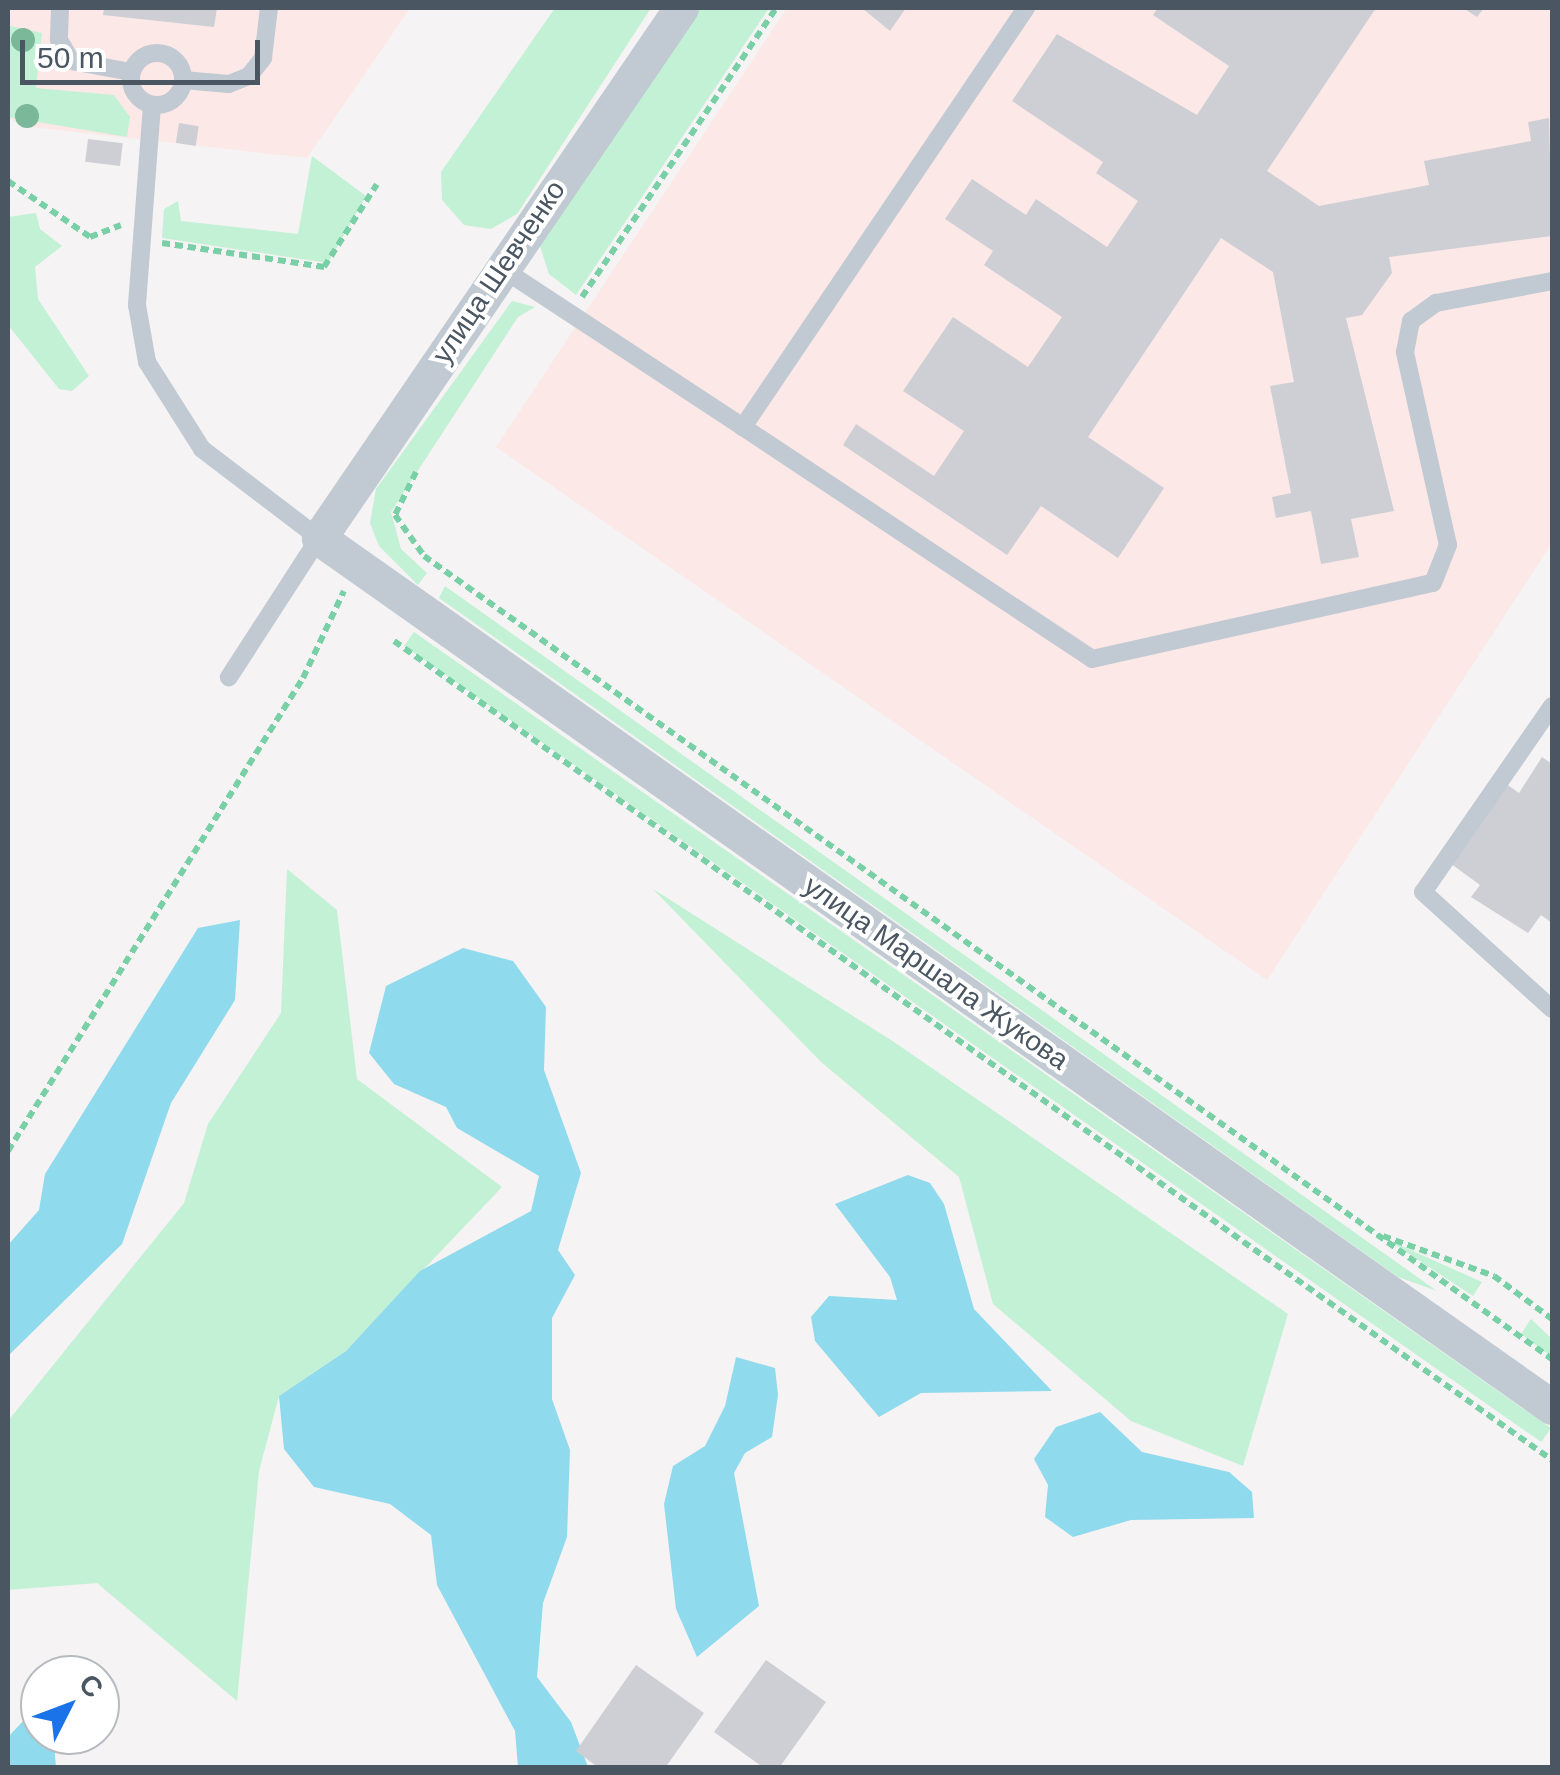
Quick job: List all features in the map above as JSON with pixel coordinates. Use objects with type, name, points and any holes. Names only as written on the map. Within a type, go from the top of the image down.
[{"type":"street","name":"улица Шевченко","points":[[319,538],[681,8]]},
{"type":"street","name":"улица Маршала Жукова","points":[[319,538],[1552,1408]]},
{"type":"lane","points":[[60,8],[59,40],[71,62],[131,72],[162,53],[183,80],[229,84],[249,76],[262,58],[269,8]]},
{"type":"lane","points":[[743,427],[1026,8]]},
{"type":"lane","points":[[131,72],[133,91],[152,105]]},
{"type":"lane","points":[[152,105],[177,97],[183,80]]},
{"type":"lane","points":[[152,105],[148,241],[138,320],[170,405],[220,466],[319,538],[229,676]]},
{"type":"lane","points":[[502,268],[1092,659],[1434,583],[1448,546],[1404,352],[1411,321],[1436,303],[1552,280]]},
{"type":"lane","points":[[1552,706],[1423,892],[1552,1009]]},
{"type":"path","points":[[570,315],[776,8]]},
{"type":"path","points":[[8,181],[90,237],[124,224]]},
{"type":"path","points":[[148,241],[324,267],[377,184]]},
{"type":"path","points":[[416,472],[395,516],[424,556],[1552,1359]]},
{"type":"path","points":[[8,1151],[302,678],[356,564]]},
{"type":"path","points":[[394,641],[1552,1460]]},
{"type":"path","points":[[1377,1234],[1494,1276],[1552,1319]]},
{"type":"shaded area","points":[[8,8],[410,8],[307,158],[22,126],[8,117]]},
{"type":"shaded area","points":[[787,8],[1552,8],[1552,543],[1267,980],[496,447]]},
{"type":"green space","points":[[555,8],[651,8],[517,214],[491,229],[464,225],[442,200],[441,172]]},
{"type":"green space","points":[[700,8],[769,8],[576,295],[549,274],[540,246]]},
{"type":"green space","points":[[10,26],[42,33],[36,88],[114,95],[130,117],[127,137],[8,117]]},
{"type":"green space","points":[[312,156],[366,196],[328,263],[162,238],[164,209],[178,201],[181,221],[298,234]]},
{"type":"green space","points":[[36,213],[40,229],[62,246],[35,267],[38,299],[89,376],[72,391],[59,389],[8,325],[8,217]]},
{"type":"green space","points":[[512,301],[535,307],[518,317],[391,512],[401,549],[427,573],[418,585],[379,546],[370,523],[376,489]]},
{"type":"green space","points":[[445,586],[1437,1291],[1398,1277],[439,598]]},
{"type":"green space","points":[[414,632],[1551,1428],[1541,1442],[404,646]]},
{"type":"green space","points":[[287,869],[337,910],[357,1079],[502,1187],[346,1351],[279,1396],[259,1471],[237,1701],[97,1583],[8,1590],[8,1421],[184,1203],[208,1124],[281,1013]]},
{"type":"green space","points":[[653,889],[894,1042],[1288,1314],[1243,1466],[1131,1421],[993,1304],[959,1177],[821,1062]]},
{"type":"green space","points":[[1388,1240],[1482,1282],[1473,1296]]},
{"type":"green space","points":[[1531,1319],[1552,1339],[1552,1357],[1521,1334]]},
{"type":"water","points":[[240,920],[235,1000],[171,1103],[122,1244],[8,1356],[8,1245],[39,1210],[45,1174],[198,928]]},
{"type":"water","points":[[463,948],[513,961],[546,1007],[544,1070],[581,1173],[558,1250],[575,1275],[552,1318],[552,1399],[570,1450],[567,1537],[543,1603],[537,1677],[571,1722],[588,1767],[518,1767],[515,1731],[437,1585],[431,1535],[390,1504],[314,1487],[284,1449],[279,1396],[346,1351],[420,1271],[531,1211],[539,1176],[457,1128],[446,1107],[394,1084],[369,1053],[386,986]]},
{"type":"water","points":[[908,1175],[930,1183],[944,1204],[974,1309],[1052,1391],[921,1393],[879,1417],[815,1341],[811,1317],[829,1296],[897,1300],[890,1277],[835,1204]]},
{"type":"water","points":[[736,1357],[775,1368],[778,1395],[772,1437],[745,1453],[734,1473],[759,1606],[697,1657],[676,1609],[664,1504],[673,1466],[705,1446],[725,1406]]},
{"type":"water","points":[[1100,1412],[1142,1452],[1229,1472],[1252,1492],[1254,1518],[1131,1520],[1073,1537],[1045,1517],[1048,1485],[1034,1459],[1056,1427]]},
{"type":"water","points":[[20,1724],[20,1755],[55,1755],[56,1767],[8,1767],[8,1737]]},
{"type":"building","points":[[104,8],[217,8],[214,27],[103,15]]},
{"type":"building","points":[[862,8],[906,8],[890,31]]},
{"type":"building","points":[[1158,8],[1376,8],[1267,171],[1319,206],[1429,185],[1424,161],[1531,141],[1528,122],[1549,118],[1552,236],[1389,257],[1392,273],[1362,315],[1346,318],[1394,511],[1351,519],[1359,557],[1321,564],[1311,511],[1276,518],[1272,497],[1291,493],[1270,386],[1294,382],[1273,272],[1221,238],[1088,437],[1164,488],[1118,558],[1041,506],[1007,555],[843,445],[856,424],[934,476],[964,431],[903,391],[953,317],[1028,367],[1062,317],[984,265],[993,251],[945,219],[972,179],[1026,215],[1036,199],[1107,247],[1138,201],[1096,173],[1103,162],[1012,101],[1057,34],[1197,115],[1229,66],[1153,15]]},
{"type":"building","points":[[1463,8],[1484,8],[1477,17]]},
{"type":"building","points":[[179,123],[199,126],[196,146],[176,143]]},
{"type":"building","points":[[88,139],[123,143],[120,166],[85,162]]},
{"type":"building","points":[[1542,757],[1552,764],[1552,923],[1541,915],[1528,933],[1471,897],[1480,885],[1450,863],[1502,781],[1519,793]]},
{"type":"building","points":[[766,1660],[826,1702],[779,1768],[764,1768],[714,1732]]},
{"type":"building","points":[[636,1665],[704,1713],[665,1768],[599,1768],[576,1751]]}]
